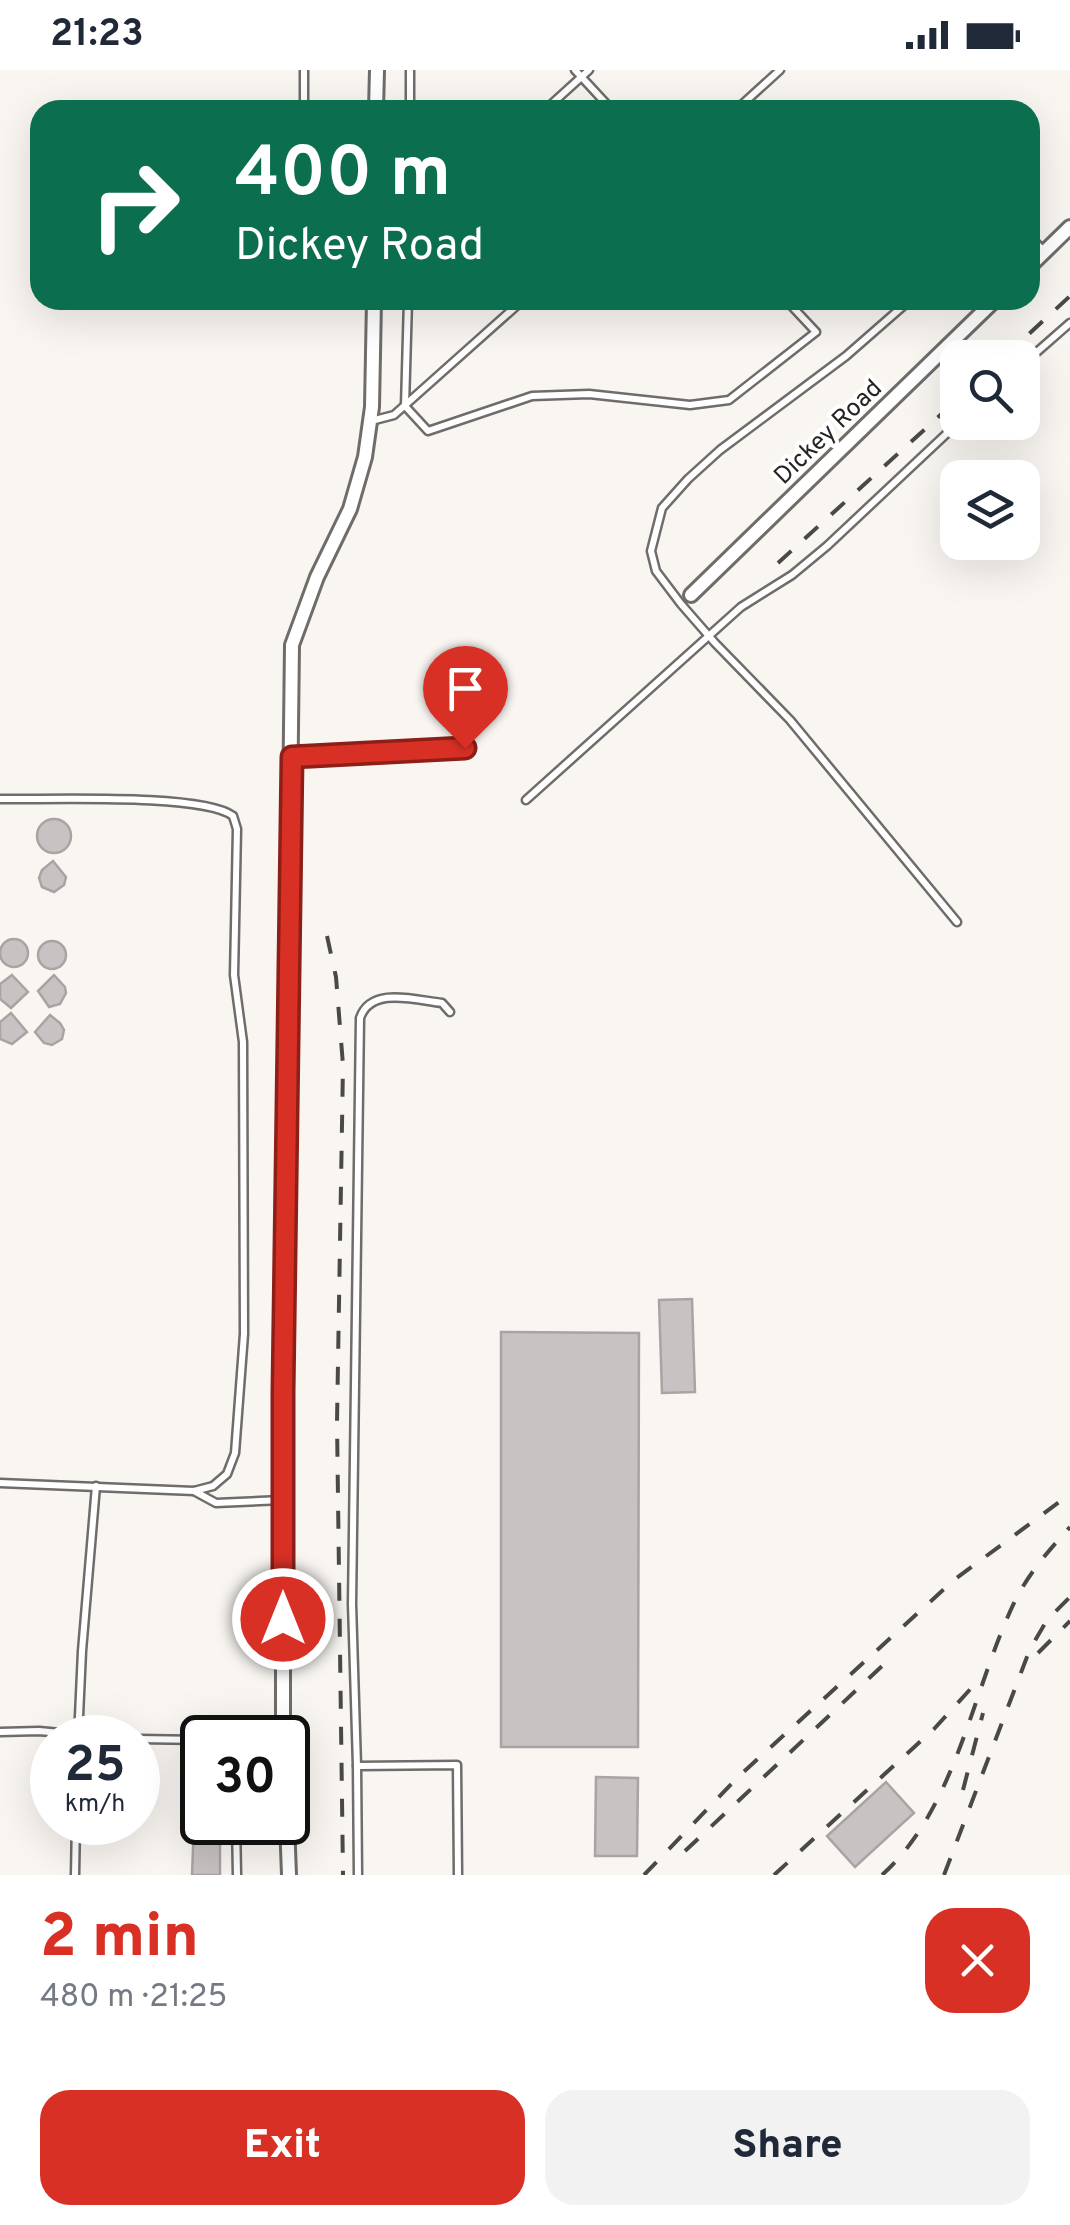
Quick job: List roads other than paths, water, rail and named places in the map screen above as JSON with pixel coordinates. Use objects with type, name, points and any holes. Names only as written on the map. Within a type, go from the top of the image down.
[{"type":"street","points":[[376,100],[377,70]]},
{"type":"street","points":[[1040,256],[1070,227]]},
{"type":"street","points":[[284,1715],[292,645],[317,577],[350,509],[365,457],[374,310]]},
{"type":"street","name":"Dickey Road","points":[[690,595],[985,310]]},
{"type":"street","points":[[292,757],[465,748]]},
{"type":"street","points":[[288,1845],[289,1875]]},
{"type":"lane","points":[[304,70],[304,100]]},
{"type":"lane","points":[[410,70],[410,100]]},
{"type":"lane","points":[[554,100],[578,73],[589,70]]},
{"type":"lane","points":[[747,100],[780,70]]},
{"type":"lane","points":[[578,73],[603,100]]},
{"type":"lane","points":[[1040,246],[1045,251]]},
{"type":"lane","points":[[408,310],[404,406],[428,431],[532,396],[589,394],[690,406],[729,400],[816,332],[795,310]]},
{"type":"lane","points":[[370,422],[394,415],[512,310]]},
{"type":"lane","points":[[899,310],[846,356],[720,450],[662,508],[650,551],[656,572],[790,720],[956,922]]},
{"type":"lane","points":[[1040,349],[1070,323]]},
{"type":"lane","points":[[526,800],[741,607],[826,546],[940,440]]},
{"type":"lane","points":[[0,799],[146,801],[211,806],[233,816],[237,829],[234,975],[243,1042],[244,1334],[234,1453],[228,1474],[213,1486],[194,1491],[0,1483]]},
{"type":"lane","points":[[358,1875],[352,1604],[360,1018],[364,1006],[377,998],[442,1003],[450,1012]]},
{"type":"lane","points":[[79,1715],[96,1486]]},
{"type":"lane","points":[[194,1491],[216,1503],[283,1500]]},
{"type":"lane","points":[[0,1732],[30,1734]]},
{"type":"lane","points":[[357,1766],[458,1765],[458,1875]]},
{"type":"lane","points":[[75,1875],[76,1845]]},
{"type":"lane","points":[[236,1845],[237,1875]]},
{"type":"railway","points":[[1022,340],[1070,296]]},
{"type":"railway","points":[[778,563],[940,415]]},
{"type":"railway","points":[[327,936],[336,977],[343,1065],[337,1422],[343,1875]]},
{"type":"railway","points":[[644,1875],[738,1777],[954,1580],[1070,1494]]},
{"type":"railway","points":[[882,1875],[907,1847],[946,1782],[1020,1591],[1070,1527]]},
{"type":"railway","points":[[944,1875],[1030,1649],[1047,1620],[1070,1597]]},
{"type":"railway","points":[[1038,1653],[1070,1621]]},
{"type":"railway","points":[[685,1851],[882,1666]]},
{"type":"railway","points":[[774,1875],[934,1729],[975,1684]]},
{"type":"railway","points":[[963,1790],[983,1713]]}]
